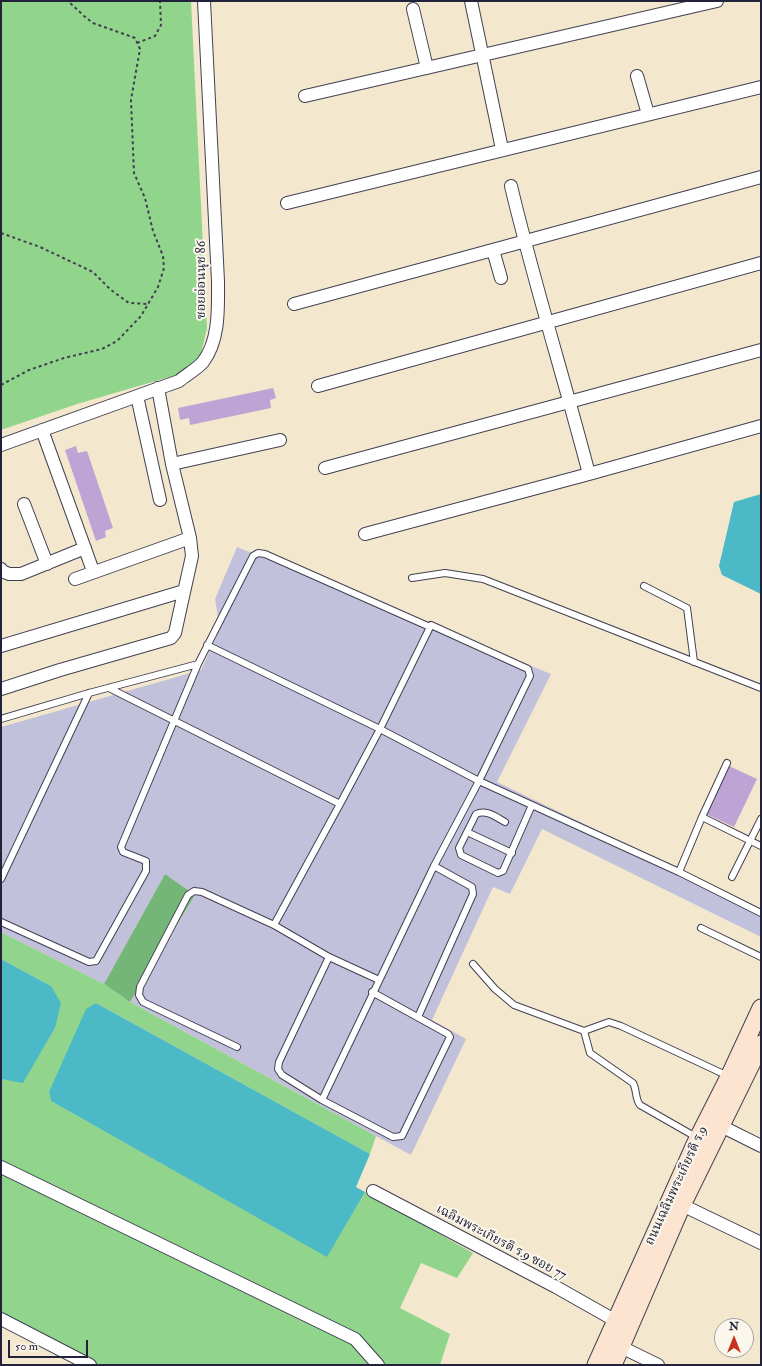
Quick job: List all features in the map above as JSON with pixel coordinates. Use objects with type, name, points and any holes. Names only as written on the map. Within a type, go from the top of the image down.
[{"type":"main road","name":"ถนนเฉลิมพระเกียรติ ร.9","points":[[596,1365],[698,1138],[729,1077],[761,1008]]},
{"type":"main road","name":"ถนนเฉลิมพระเกียรติ ร.9","points":[[613,1365],[682,1205],[760,1048]]},
{"type":"street","name":"ซอยอ่อนนุช 86","points":[[1,445],[179,381],[203,363],[211,347],[217,317],[218,281],[204,1]]},
{"type":"street","points":[[471,1],[502,149]]},
{"type":"street","points":[[305,96],[717,1]]},
{"type":"street","points":[[413,9],[427,68]]},
{"type":"street","points":[[637,76],[648,114]]},
{"type":"street","points":[[287,202],[761,87]]},
{"type":"street","points":[[294,304],[761,177]]},
{"type":"street","points":[[511,186],[524,242],[571,403],[589,474]]},
{"type":"street","points":[[494,250],[501,278]]},
{"type":"street","points":[[318,386],[761,263]]},
{"type":"street","points":[[325,468],[571,403],[761,350]]},
{"type":"street","points":[[1,689],[60,670],[171,638],[175,633],[192,556],[190,538],[172,464],[158,388]]},
{"type":"street","points":[[138,396],[160,500]]},
{"type":"street","points":[[365,534],[761,426]]},
{"type":"street","points":[[42,430],[93,571]]},
{"type":"street","points":[[172,464],[280,440]]},
{"type":"street","points":[[24,504],[47,564]]},
{"type":"street","points":[[75,579],[93,571],[190,538]]},
{"type":"street","points":[[1,569],[9,574],[21,574],[85,548]]},
{"type":"street","points":[[1,646],[184,591]]},
{"type":"street","points":[[721,1126],[761,1146]]},
{"type":"street","points":[[1,1167],[355,1339],[378,1365]]},
{"type":"street","name":"เฉลิมพระเกียรติ ร.9 ซอย 77","points":[[373,1191],[556,1287],[616,1321]]},
{"type":"street","points":[[682,1205],[761,1243]]},
{"type":"street","points":[[1,1319],[90,1365]]},
{"type":"street","points":[[621,1347],[658,1365]]},
{"type":"lane","points":[[1,922],[89,962],[96,961],[146,871],[146,861],[123,852],[121,847],[198,664],[253,556],[258,553],[265,554],[430,627],[433,625],[528,669],[530,676],[479,781],[434,866],[372,992],[322,1100]]},
{"type":"lane","points":[[412,578],[446,573],[484,579],[761,688]]},
{"type":"lane","points":[[644,586],[687,608],[694,662]]},
{"type":"lane","points":[[274,925],[380,729],[430,627]]},
{"type":"lane","points":[[207,645],[380,729],[479,781],[679,872],[761,913]]},
{"type":"lane","points":[[1,719],[198,664]]},
{"type":"lane","points":[[109,688],[340,804]]},
{"type":"lane","points":[[1,879],[90,693]]},
{"type":"lane","points":[[679,872],[702,816],[727,763]]},
{"type":"lane","points":[[505,822],[487,813],[480,812],[476,814],[459,848],[461,855],[498,873],[504,871],[532,805]]},
{"type":"lane","points":[[702,816],[761,846]]},
{"type":"lane","points":[[732,877],[761,819]]},
{"type":"lane","points":[[467,832],[512,852]]},
{"type":"lane","points":[[418,1017],[473,894],[472,887],[434,866]]},
{"type":"lane","points":[[237,1047],[143,1002],[139,995],[140,987],[188,895],[194,891],[202,892],[274,925],[329,957],[379,980]]},
{"type":"lane","points":[[701,928],[761,957]]},
{"type":"lane","points":[[329,957],[279,1062],[278,1069],[282,1075],[322,1100],[393,1137],[402,1136],[450,1040],[448,1034],[372,992]]},
{"type":"lane","points":[[473,964],[495,989],[514,1005],[584,1031],[610,1022],[729,1077]]},
{"type":"lane","points":[[584,1031],[590,1053],[633,1083],[637,1090],[637,1100],[640,1105],[698,1138]]},
{"type":"path","points":[[1,386],[29,370],[64,358],[102,349],[117,341],[141,316],[158,287],[164,268],[163,256],[153,231],[145,198],[134,173],[131,100],[140,48],[135,38],[93,23],[68,1]]},
{"type":"path","points":[[137,43],[155,36],[161,24],[160,1]]},
{"type":"path","points":[[1,233],[40,247],[93,272],[111,290],[129,303],[148,304]]},
{"type":"shaded area","points":[[237,547],[551,674],[497,782],[761,909],[761,937],[542,829],[510,894],[493,887],[432,1020],[466,1039],[411,1155],[130,1002],[195,895],[165,874],[104,984],[1,932],[1,727],[201,670],[220,629],[215,599]]},
{"type":"green space","points":[[1,1],[191,1],[207,328],[200,358],[176,375],[77,404],[1,430]]},
{"type":"green space","points":[[165,874],[195,895],[130,1002],[104,984]]},
{"type":"green space","points":[[1,932],[104,984],[130,1002],[376,1136],[370,1154],[96,1003],[49,1092],[51,1101],[327,1256],[365,1192],[473,1253],[457,1278],[421,1263],[400,1308],[450,1334],[440,1365],[97,1365],[1,1314],[1,1079],[23,1082],[55,1028],[51,986],[1,959]]},
{"type":"water","points":[[761,494],[761,594],[722,575],[719,566],[734,502]]},
{"type":"water","points":[[1,959],[51,986],[61,1003],[55,1028],[23,1083],[1,1079]]},
{"type":"water","points":[[96,1003],[370,1154],[356,1187],[365,1192],[327,1257],[51,1101],[49,1092],[86,1009]]},
{"type":"building","points":[[273,388],[276,398],[270,400],[271,408],[190,425],[189,418],[180,420],[178,408]]},
{"type":"building","points":[[76,446],[78,453],[87,451],[113,528],[105,531],[106,537],[96,541],[65,450]]},
{"type":"building","points":[[729,766],[757,779],[734,827],[706,814]]}]
